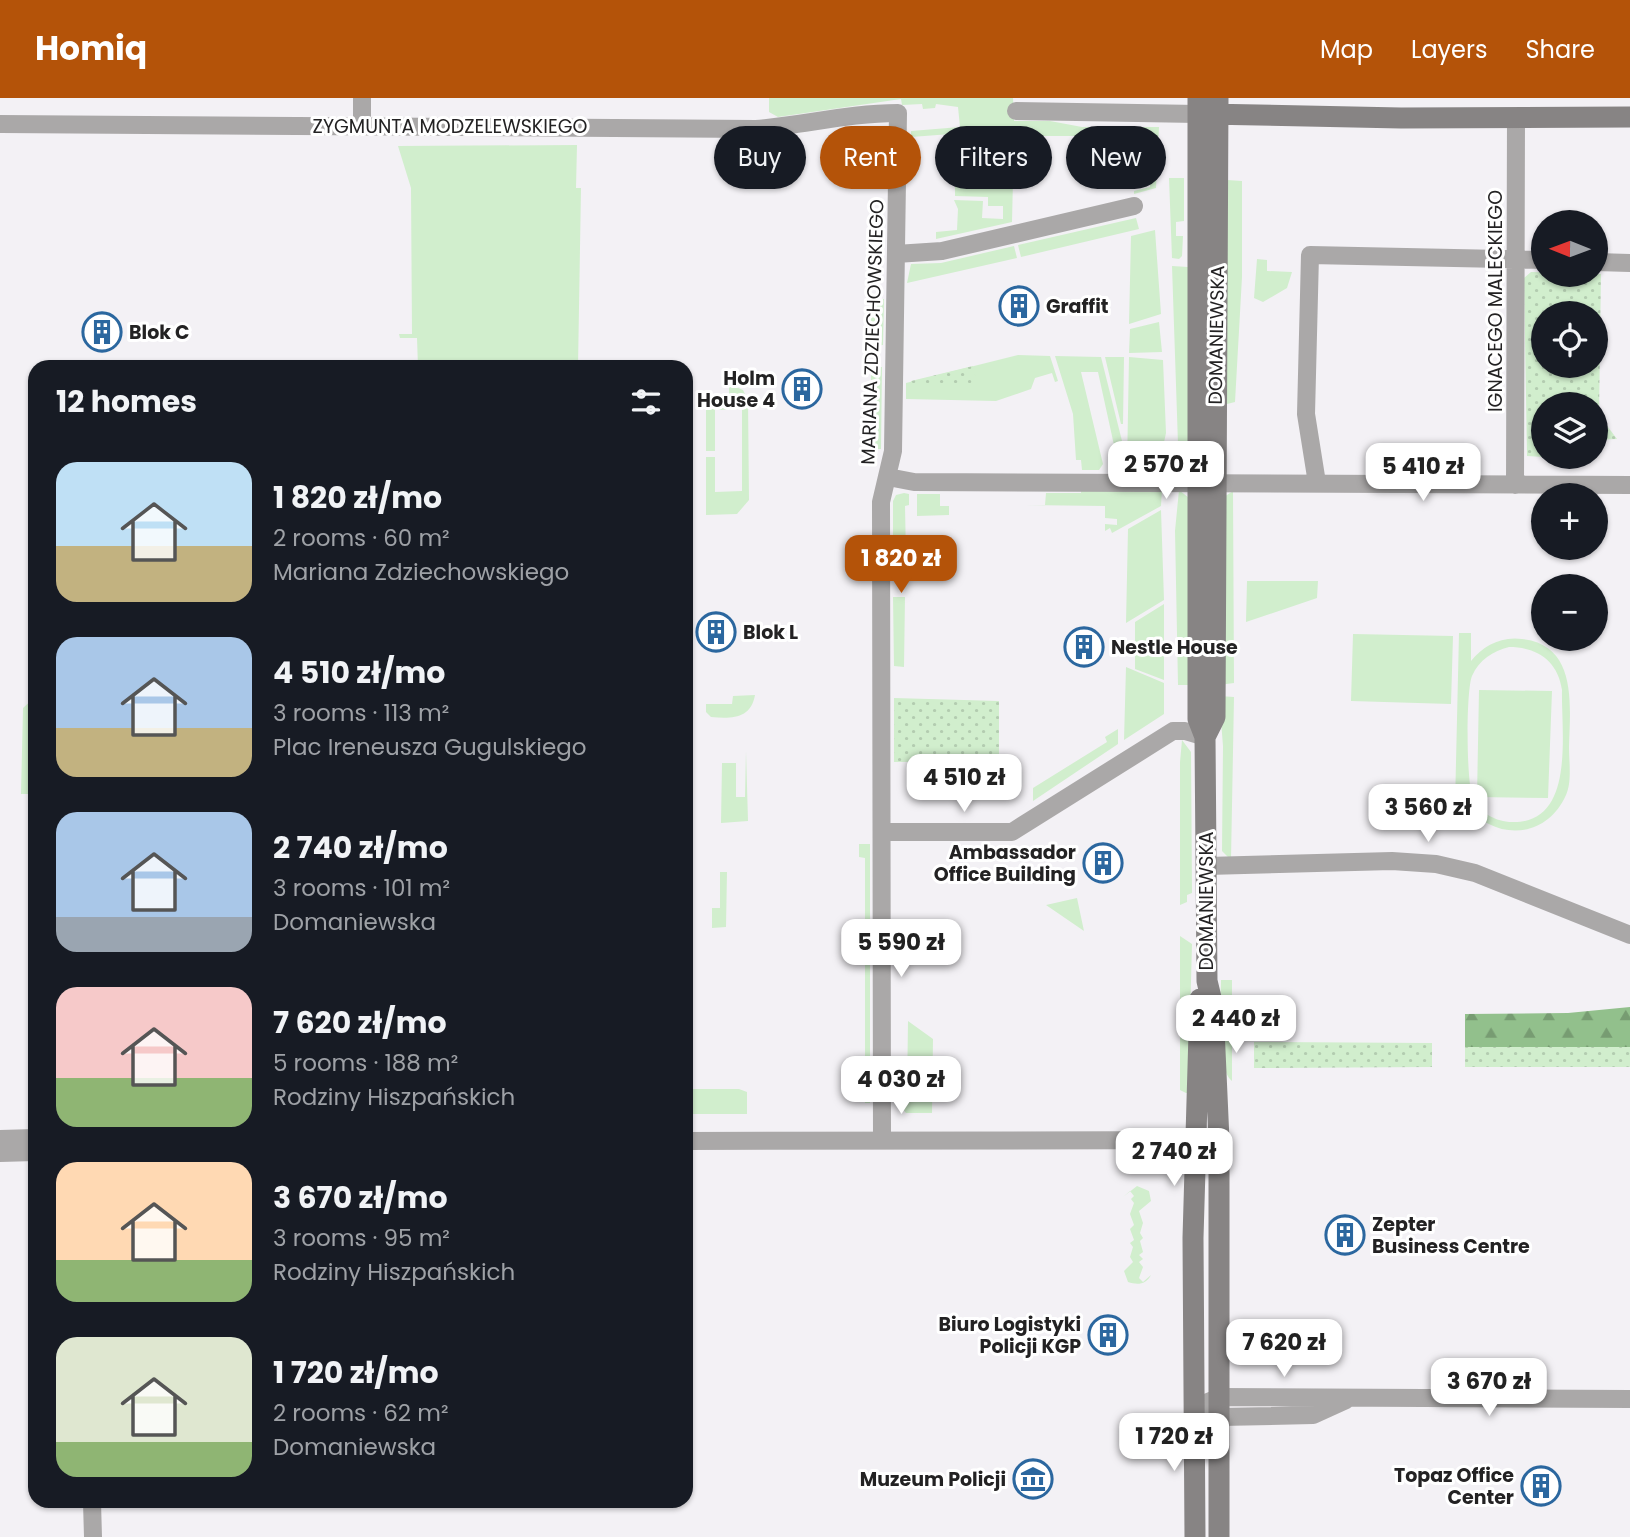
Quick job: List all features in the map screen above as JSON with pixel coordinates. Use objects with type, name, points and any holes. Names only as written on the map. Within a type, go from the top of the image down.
[{"type":"street","points":[[362,98],[362,125]]},
{"type":"street","points":[[1016,111],[1208,106],[1516,117],[1630,117]]},
{"type":"street","name":"DOMANIEWSKA","points":[[1208,106],[1206,483],[1215,717],[1205,737],[1207,981],[1213,1006],[1219,1140],[1219,1537]]},
{"type":"street","name":"ZYGMUNTA MODZELEWSKIEGO","points":[[0,124],[756,129],[805,125],[860,113],[898,113]]},
{"type":"street","name":"MARIANA ZDZIECHOWSKIEGO","points":[[882,1140],[881,502],[893,452],[898,113]]},
{"type":"street","name":"IGNACEGO MALECKIEGO","points":[[1515,485],[1516,117]]},
{"type":"street","points":[[896,254],[942,251],[1134,206]]},
{"type":"street","points":[[1317,483],[1306,414],[1310,255],[1531,260]]},
{"type":"street","points":[[1608,262],[1630,263]]},
{"type":"street","points":[[888,477],[914,482],[1630,485]]},
{"type":"street","points":[[882,832],[1007,833],[1023,826],[1173,731],[1185,730],[1205,737]]},
{"type":"street","points":[[1207,866],[1392,861],[1441,865],[1475,873],[1525,891],[1630,935]]},
{"type":"street","name":"DOMANIEWSKA","points":[[1195,1537],[1196,1139],[1199,1005],[1207,981]]},
{"type":"street","points":[[0,1139],[28,1138]]},
{"type":"street","points":[[693,1140],[1219,1140]]},
{"type":"street","points":[[0,1153],[28,1152]]},
{"type":"street","points":[[1194,1408],[1348,1399],[1630,1399]]},
{"type":"street","points":[[93,1508],[93,1537]]},
{"type":"green space","points":[[769,98],[1013,98],[1014,121],[1050,121],[1077,126],[1066,126],[1066,136],[1052,136],[1052,126],[960,126],[958,107],[936,104],[935,108],[923,109],[922,104],[902,105],[901,99],[778,117],[769,112]]},
{"type":"green space","points":[[935,129],[935,135],[921,136],[921,130]]},
{"type":"green space","points":[[577,145],[576,188],[581,188],[578,360],[418,360],[417,338],[400,338],[399,334],[412,334],[411,188],[398,146]]},
{"type":"green space","points":[[1169,178],[1184,178],[1184,221],[1176,222],[1176,236],[1183,236],[1182,256],[1179,259],[1172,258]]},
{"type":"green space","points":[[1227,180],[1242,181],[1242,277],[1235,402],[1227,404]]},
{"type":"green space","points":[[955,189],[1013,189],[1012,222],[936,239],[936,232],[957,230],[958,209],[954,200],[983,201],[982,218],[1003,219],[1003,206],[988,206],[988,197],[955,196]]},
{"type":"green space","points":[[1142,189],[1152,189],[1134,194],[1134,191]]},
{"type":"green space","points":[[1136,218],[1139,229],[1021,257],[1018,245]]},
{"type":"green space","points":[[1155,230],[1161,314],[1129,324],[1131,236]]},
{"type":"green space","points":[[1014,246],[1017,258],[907,283],[911,264],[941,263]]},
{"type":"green space","points":[[1257,259],[1267,260],[1267,271],[1292,272],[1287,288],[1263,302],[1254,298]]},
{"type":"green space","points":[[1172,266],[1188,267],[1188,461],[1179,474]]},
{"type":"green space","points":[[1531,272],[1531,287],[1601,287],[1601,301],[1531,301],[1531,378],[1600,378],[1599,392],[1531,392],[1531,456],[1527,456],[1524,278]]},
{"type":"green space","points":[[871,299],[884,299],[883,345],[870,346]]},
{"type":"green space","points":[[1159,322],[1162,352],[1129,353],[1130,329]]},
{"type":"green space","points":[[1018,355],[1050,356],[1058,381],[1055,382],[1052,373],[1035,378],[1031,389],[996,401],[906,399],[906,383]]},
{"type":"green space","points":[[1055,356],[1101,357],[1123,445],[1122,470],[1119,468],[1098,372],[1081,372],[1103,464],[1099,470],[1082,470],[1081,460],[1076,460],[1073,414]]},
{"type":"green space","points":[[1105,357],[1124,357],[1123,424],[1121,424]]},
{"type":"green space","points":[[1129,357],[1163,360],[1166,433],[1158,470],[1132,470],[1127,467]]},
{"type":"green space","points":[[973,366],[976,380],[970,385],[911,386],[911,381]]},
{"type":"green space","points":[[871,367],[882,367],[881,449],[871,449]]},
{"type":"green space","points":[[729,384],[743,390],[748,400],[749,500],[737,514],[706,515],[706,457],[715,457],[715,492],[742,491],[742,409],[715,410],[715,451],[706,451],[706,396],[729,395]]},
{"type":"green space","points":[[1608,427],[1617,439],[1608,439]]},
{"type":"green space","points":[[1081,489],[1162,489],[1161,506],[1112,533],[1110,528],[1105,531],[1105,524],[1117,525],[1117,519],[1105,518],[1105,506],[1025,505],[1045,505],[1046,493],[1081,493]]},
{"type":"green space","points":[[1179,490],[1189,498],[1190,685],[1178,685],[1175,531]]},
{"type":"green space","points":[[1233,491],[1234,683],[1219,685],[1224,497]]},
{"type":"green space","points":[[909,494],[909,505],[905,506],[906,556],[893,556],[893,501],[896,495]]},
{"type":"green space","points":[[917,494],[940,494],[940,506],[949,506],[949,515],[917,516]]},
{"type":"green space","points":[[1161,510],[1164,600],[1126,623],[1128,529]]},
{"type":"green space","points":[[1247,581],[1318,581],[1317,598],[1246,622]]},
{"type":"green space","points":[[893,597],[905,597],[904,667],[894,666]]},
{"type":"green space","points":[[1164,604],[1164,680],[1135,669],[1135,622]]},
{"type":"green space","points":[[1459,633],[1471,633],[1471,661],[1481,651],[1500,641],[1514,638],[1531,642],[1531,651],[1509,647],[1497,651],[1478,665],[1472,676],[1468,757],[1473,798],[1489,816],[1512,822],[1532,819],[1547,808],[1556,792],[1563,751],[1562,690],[1551,664],[1532,651],[1553,653],[1562,665],[1567,680],[1570,772],[1566,795],[1546,821],[1519,830],[1505,830],[1491,825],[1466,805],[1455,805]]},
{"type":"green space","points":[[1353,634],[1453,636],[1451,704],[1351,701]]},
{"type":"green space","points":[[1126,667],[1164,683],[1164,714],[1124,740]]},
{"type":"green space","points":[[1479,690],[1552,691],[1548,798],[1477,797]]},
{"type":"green space","points":[[755,695],[749,709],[739,716],[711,717],[706,712],[706,704],[732,704],[733,696]]},
{"type":"green space","points":[[1219,696],[1234,697],[1231,860],[1222,851],[1223,746]]},
{"type":"green space","points":[[894,698],[999,701],[999,761],[894,762]]},
{"type":"green space","points":[[28,703],[28,794],[21,794],[23,708]]},
{"type":"green space","points":[[1118,729],[1118,744],[1033,801],[1033,788],[1107,742],[1105,737]]},
{"type":"green space","points":[[1182,740],[1191,752],[1192,893],[1187,895],[1187,902],[1180,905],[1180,762]]},
{"type":"green space","points":[[746,751],[748,821],[721,823],[722,763],[736,763],[736,797],[745,797]]},
{"type":"green space","points":[[859,844],[870,844],[870,1103],[865,1103],[865,858],[859,857]]},
{"type":"green space","points":[[720,872],[727,872],[726,927],[712,928],[712,908],[720,908]]},
{"type":"green space","points":[[1077,898],[1084,931],[1046,905]]},
{"type":"green space","points":[[1180,936],[1192,944],[1188,1093],[1180,1090]]},
{"type":"green space","points":[[1221,980],[1232,980],[1232,1081],[1227,1074],[1221,1049]]},
{"type":"green space","points":[[1630,1007],[1630,1047],[1465,1047],[1465,1014],[1568,1013]]},
{"type":"green space","points":[[908,1021],[933,1039],[932,1113],[906,1113],[902,1108],[907,1095]]},
{"type":"green space","points":[[1254,1042],[1432,1043],[1432,1067],[1254,1068]]},
{"type":"green space","points":[[1465,1047],[1630,1047],[1630,1067],[1465,1067]]},
{"type":"green space","points":[[693,1089],[739,1089],[747,1092],[747,1114],[693,1114]]},
{"type":"green space","points":[[1137,1186],[1149,1191],[1151,1201],[1139,1211],[1143,1223],[1140,1233],[1143,1238],[1140,1241],[1143,1252],[1139,1255],[1143,1259],[1139,1262],[1143,1267],[1139,1278],[1143,1282],[1151,1275],[1147,1281],[1138,1284],[1128,1282],[1124,1271],[1133,1262],[1130,1257],[1133,1247],[1130,1243],[1134,1240],[1130,1229],[1134,1225],[1130,1214],[1134,1203],[1131,1199],[1134,1196],[1130,1191]]},
{"type":"place","name":"Graffit","points":[[1019,306]]},
{"type":"place","name":"Blok C","points":[[102,332]]},
{"type":"place","name":"Holm House 4","points":[[802,389]]},
{"type":"place","name":"Blok L","points":[[716,632]]},
{"type":"place","name":"Nestle House","points":[[1084,647]]},
{"type":"place","name":"Ambassador Office Building","points":[[1103,863]]},
{"type":"place","name":"Zepter Business Centre","points":[[1345,1235]]},
{"type":"place","name":"Biuro Logistyki Policji KGP","points":[[1108,1335]]},
{"type":"place","name":"Muzeum Policji","points":[[1033,1479]]},
{"type":"place","name":"Topaz Office Center","points":[[1541,1486]]}]
